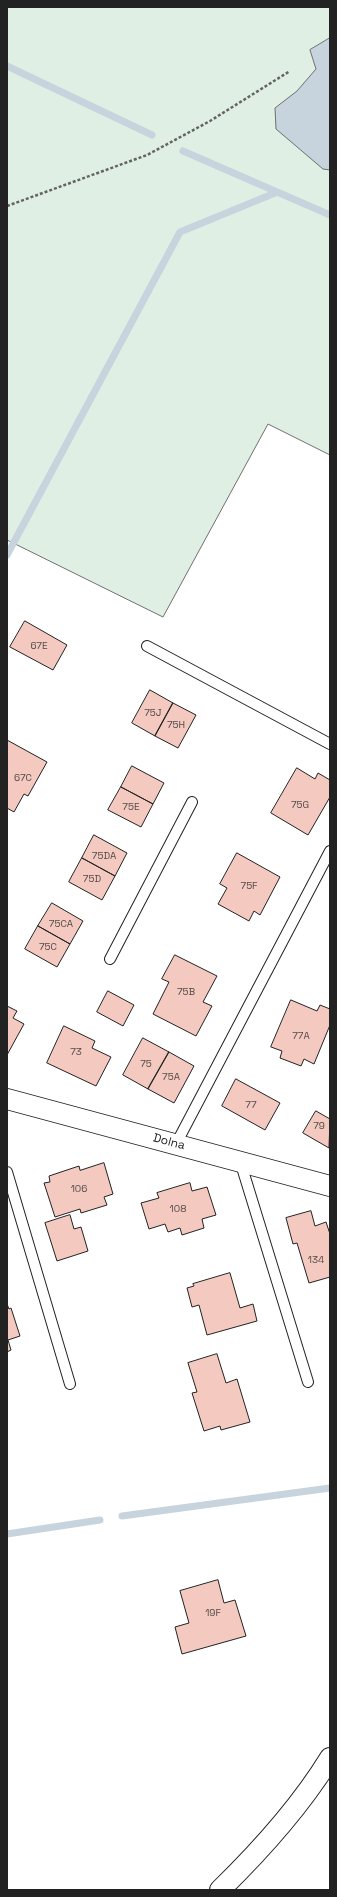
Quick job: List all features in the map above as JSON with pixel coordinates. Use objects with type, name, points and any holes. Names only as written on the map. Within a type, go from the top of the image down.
[{"type":"street","name":"Dolna","points":[[7,1099],[330,1186]]},
{"type":"street","points":[[220,1890],[258,1852],[294,1809],[330,1758]]},
{"type":"lane","points":[[147,646],[330,744]]},
{"type":"lane","points":[[110,959],[192,802]]},
{"type":"lane","points":[[176,1144],[330,851]]},
{"type":"lane","points":[[240,1161],[308,1382]]},
{"type":"lane","points":[[7,1172],[70,1384]]},
{"type":"path","points":[[7,206],[147,155],[210,121],[290,71]]},
{"type":"green space","points":[[7,7],[330,7],[330,455],[268,424],[163,617],[7,540]]},
{"type":"shaded area","points":[[330,38],[330,170],[323,169],[276,129],[275,108],[297,91],[316,69],[310,50]]},
{"type":"building","points":[[25,621],[67,645],[53,670],[10,647]]},
{"type":"building","points":[[150,690],[173,703],[155,736],[132,723]]},
{"type":"building","points":[[173,703],[196,715],[178,748],[155,736]]},
{"type":"building","points":[[7,740],[47,762],[28,796],[24,794],[14,812],[7,808]]},
{"type":"building","points":[[132,766],[164,783],[153,804],[121,787]]},
{"type":"building","points":[[297,768],[315,779],[318,773],[330,780],[330,797],[308,835],[271,813]]},
{"type":"building","points":[[121,787],[153,804],[141,827],[108,810]]},
{"type":"building","points":[[94,835],[127,853],[115,876],[82,858]]},
{"type":"building","points":[[237,853],[280,877],[260,915],[254,911],[249,921],[218,904],[227,888],[220,884]]},
{"type":"building","points":[[82,858],[115,876],[102,900],[69,882]]},
{"type":"building","points":[[52,903],[83,921],[70,944],[38,926]]},
{"type":"building","points":[[38,926],[70,944],[57,967],[25,949]]},
{"type":"building","points":[[175,955],[217,976],[203,1002],[212,1006],[196,1036],[153,1014],[169,982],[162,979]]},
{"type":"building","points":[[108,991],[134,1005],[123,1026],[97,1012]]},
{"type":"building","points":[[291,1000],[317,1011],[320,1005],[330,1009],[330,1025],[314,1064],[304,1059],[301,1066],[280,1058],[282,1051],[271,1047]]},
{"type":"building","points":[[7,1006],[17,1011],[13,1018],[24,1024],[7,1055]]},
{"type":"building","points":[[64,1026],[95,1041],[92,1048],[111,1057],[96,1086],[47,1063]]},
{"type":"building","points":[[143,1038],[169,1052],[148,1089],[123,1075]]},
{"type":"building","points":[[169,1052],[194,1066],[174,1103],[148,1089]]},
{"type":"building","points":[[236,1079],[280,1103],[265,1130],[222,1106]]},
{"type":"building","points":[[316,1111],[330,1119],[329,1148],[303,1133]]},
{"type":"building","points":[[104,1163],[113,1194],[104,1197],[107,1205],[81,1213],[80,1209],[55,1217],[44,1183],[50,1182],[49,1176],[79,1166],[80,1170]]},
{"type":"building","points":[[190,1183],[192,1191],[207,1187],[216,1215],[202,1219],[204,1228],[182,1235],[180,1228],[168,1232],[165,1224],[149,1229],[141,1203],[159,1198],[157,1193]]},
{"type":"building","points":[[311,1211],[315,1226],[326,1222],[330,1234],[330,1277],[309,1283],[297,1243],[293,1244],[286,1218]]},
{"type":"building","points":[[70,1215],[74,1229],[81,1227],[88,1251],[57,1261],[45,1223]]},
{"type":"building","points":[[230,1273],[240,1308],[253,1304],[257,1321],[207,1335],[199,1305],[192,1307],[187,1288],[194,1286],[193,1284]]},
{"type":"building","points":[[7,1304],[9,1309],[11,1308],[20,1336],[8,1340],[11,1350],[7,1352]]},
{"type":"building","points":[[217,1354],[226,1383],[237,1379],[250,1422],[221,1430],[220,1426],[204,1431],[192,1393],[197,1392],[188,1363]]},
{"type":"building","points":[[218,1580],[224,1603],[235,1600],[246,1636],[182,1654],[175,1627],[189,1623],[180,1591]]},
{"type":"waterway","points":[[7,66],[152,135]]},
{"type":"waterway","points":[[183,151],[330,215]]},
{"type":"waterway","points":[[7,555],[180,232],[275,193]]},
{"type":"waterway","points":[[122,1516],[330,1488]]},
{"type":"waterway","points":[[7,1534],[100,1520]]}]
